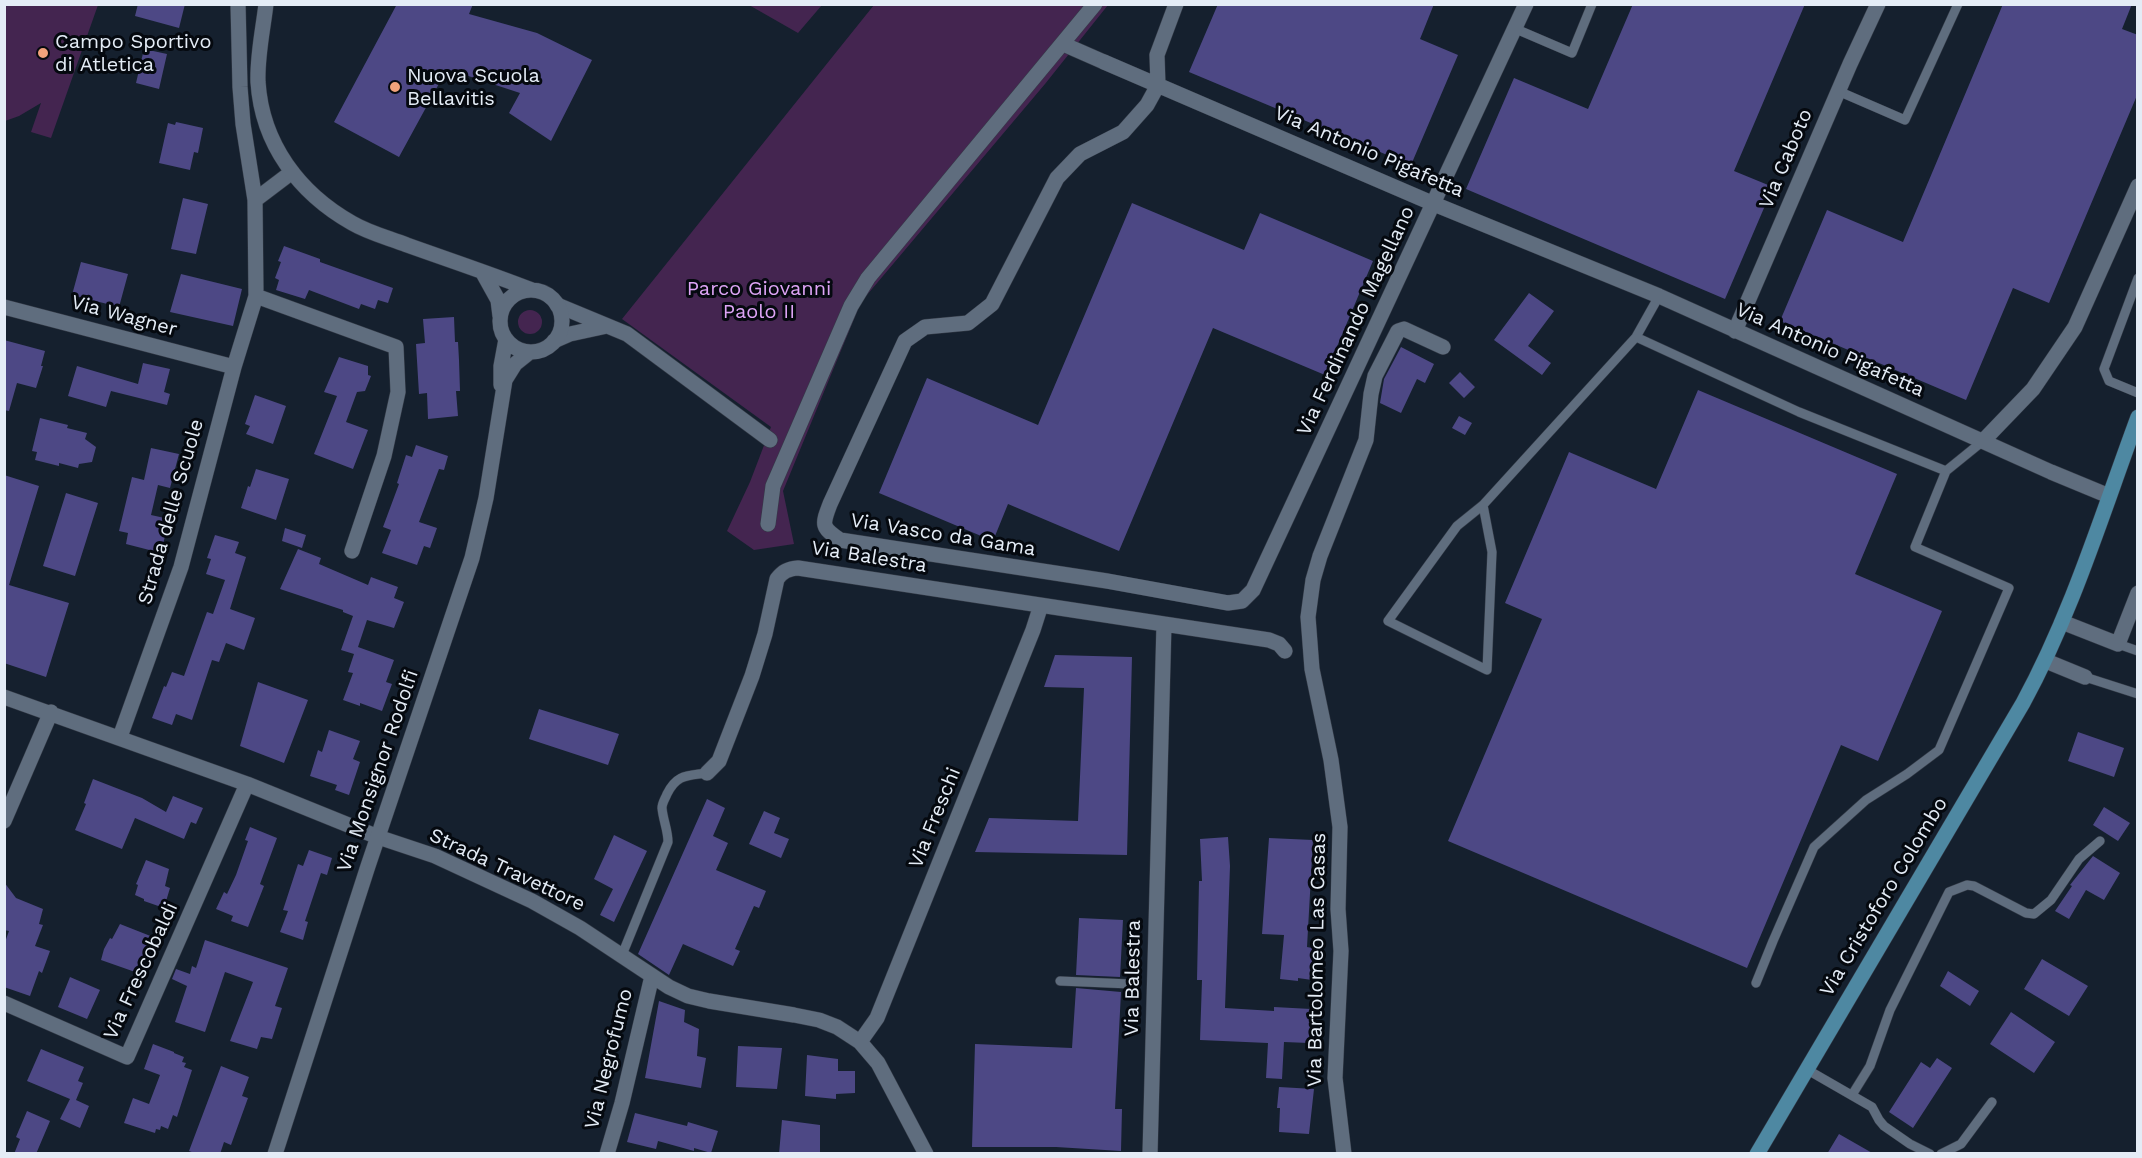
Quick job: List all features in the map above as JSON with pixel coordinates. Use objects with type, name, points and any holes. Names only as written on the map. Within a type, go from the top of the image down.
[{"type":"main road","name":"Via Cristoforo Colombo","points":[[1756,1154],[2017,714],[2046,661],[2138,417]]},
{"type":"street","name":"Strada delle Scuole","points":[[120,737],[181,567],[234,367],[256,296],[255,200],[243,124],[238,4]]},
{"type":"street","points":[[266,4],[258,69],[261,105],[280,157],[324,204],[354,224],[483,273],[542,292],[557,304],[627,334],[787,453]]},
{"type":"street","points":[[768,524],[773,486],[851,306],[868,278],[1095,4]]},
{"type":"street","points":[[1158,85],[1157,55],[1176,4]]},
{"type":"street","name":"Via Ferdinando Magellano","points":[[1253,590],[1526,4]]},
{"type":"street","name":"Via Caboto","points":[[1735,331],[1878,4]]},
{"type":"street","name":"Via Antonio Pigafetta","points":[[1063,44],[1434,204],[1659,296],[2109,496]]},
{"type":"street","name":"Via Vasco da Gama","points":[[1158,85],[1147,105],[1123,132],[1080,154],[1057,178],[992,304],[968,323],[925,327],[905,341],[830,504],[824,522],[826,530],[840,540],[1107,581],[1228,603],[1242,601],[1253,590]]},
{"type":"street","points":[[255,200],[292,172]]},
{"type":"street","points":[[1983,441],[2033,389],[2075,327],[2138,186]]},
{"type":"street","name":"Via Monsignor Rodolfi","points":[[483,273],[498,300],[500,324],[506,339],[501,366],[501,397]]},
{"type":"street","points":[[501,316],[502,309],[511,297],[532,290]]},
{"type":"street","points":[[256,296],[396,347],[398,392],[384,456],[351,551]]},
{"type":"street","points":[[555,341],[562,323],[557,304]]},
{"type":"street","name":"Via Wagner","points":[[4,306],[234,367]]},
{"type":"street","points":[[555,341],[570,334],[607,326]]},
{"type":"street","name":"Via Bartolomeo Las Casas","points":[[1344,1154],[1335,1077],[1341,951],[1338,909],[1340,827],[1331,760],[1312,669],[1308,617],[1310,597],[1320,556],[1366,440],[1371,394],[1376,376],[1398,331],[1404,329],[1443,347]]},
{"type":"street","points":[[506,339],[512,346],[530,352]]},
{"type":"street","name":"Via Monsignor Rodolfi","points":[[275,1154],[472,558],[486,498],[505,380],[515,364],[530,352],[539,351],[555,341]]},
{"type":"street","name":"Via Balestra","points":[[707,773],[718,761],[752,676],[765,634],[777,579],[782,572],[789,569],[798,568],[1269,640],[1279,644],[1285,651]]},
{"type":"street","points":[[2062,622],[2118,644],[2138,592]]},
{"type":"street","name":"Via Freschi","points":[[860,1042],[882,1007],[1029,642],[1041,605]]},
{"type":"street","name":"Via Balestra","points":[[1150,1154],[1164,624]]},
{"type":"street","points":[[2046,661],[2085,677]]},
{"type":"street","name":"Strada Travettore","points":[[4,697],[248,784],[378,837],[435,856],[532,901],[622,955],[669,987],[688,996],[819,1020],[837,1027],[860,1042],[886,1075],[927,1154]]},
{"type":"street","points":[[4,821],[51,712]]},
{"type":"street","name":"Via Frescobaldi","points":[[4,1003],[127,1057],[248,784]]},
{"type":"street","name":"Via Negrofumo","points":[[607,1154],[622,1103],[652,976]]},
{"type":"lane","points":[[1516,29],[1572,53],[1592,4]]},
{"type":"lane","points":[[1838,91],[1905,120],[1958,4]]},
{"type":"lane","points":[[2138,278],[2104,369],[2109,381],[2138,393]]},
{"type":"lane","points":[[1482,505],[1492,552],[1487,670],[1388,621],[1457,526],[1482,505],[1636,337],[1659,296]]},
{"type":"lane","points":[[1636,337],[1799,412],[1946,471]]},
{"type":"lane","points":[[1756,983],[1814,847],[1866,800],[1939,750],[2008,588],[1915,547],[1946,471],[1983,441]]},
{"type":"lane","points":[[2118,644],[2138,651]]},
{"type":"lane","points":[[2085,677],[2138,694]]},
{"type":"lane","points":[[622,955],[668,842],[668,830],[662,810],[663,803],[673,783],[680,777],[707,773]]},
{"type":"lane","points":[[1852,1095],[1870,1066],[1890,1010],[1949,892],[1967,885],[1974,886],[2025,913],[2034,914],[2051,900],[2079,859],[2100,841]]},
{"type":"lane","points":[[1060,981],[1130,984]]},
{"type":"lane","points":[[1806,1069],[1872,1107],[1884,1126],[1930,1154]]},
{"type":"lane","points":[[1941,1154],[1961,1144],[1992,1102]]},
{"type":"green space","name":"Campo Sportivo di Atletica","points":[[5,4],[98,5],[51,138],[31,132],[41,103],[5,121]]},
{"type":"green space","points":[[749,5],[822,5],[798,33]]},
{"type":"green space","name":"Parco Giovanni Paolo II","points":[[874,5],[1108,5],[1045,84],[861,302],[783,491],[794,544],[754,550],[727,531],[750,482],[771,427],[622,319]]},
{"type":"green space","points":[[530,310],[539,313],[542,322],[539,331],[530,334],[521,331],[518,322],[521,313]]},
{"type":"building","points":[[138,4],[185,4],[179,28],[135,16]]},
{"type":"building","name":"Nuova Scuola Bellavitis","points":[[397,4],[473,4],[469,14],[537,33],[592,60],[551,141],[509,113],[520,93],[447,69],[399,157],[334,122]]},
{"type":"building","points":[[1218,4],[1434,4],[1420,39],[1458,55],[1411,165],[1189,72]]},
{"type":"building","points":[[1633,4],[1805,4],[1734,171],[1773,187],[1725,299],[1466,189],[1514,78],[1588,109]]},
{"type":"building","points":[[2003,4],[2132,4],[2122,29],[2138,35],[2138,93],[2049,303],[2013,288],[1966,400],[1780,321],[1827,210],[1903,242]]},
{"type":"building","points":[[144,49],[167,54],[159,89],[136,83]]},
{"type":"building","points":[[176,122],[203,128],[198,153],[194,152],[190,170],[159,163],[168,123],[175,125]]},
{"type":"building","points":[[183,198],[208,204],[196,254],[171,249]]},
{"type":"building","points":[[1132,203],[1244,250],[1260,213],[1373,261],[1325,375],[1213,328],[1119,551],[1008,504],[993,541],[879,493],[927,378],[1038,425]]},
{"type":"building","points":[[284,246],[320,259],[320,262],[393,288],[388,303],[378,300],[375,309],[361,304],[359,309],[309,290],[305,299],[276,290],[279,280],[275,278],[281,262],[278,261]]},
{"type":"building","points":[[81,262],[128,274],[119,307],[72,295]]},
{"type":"building","points":[[181,274],[242,289],[233,326],[170,312]]},
{"type":"building","points":[[1529,293],[1554,311],[1528,346],[1551,363],[1542,375],[1494,340]]},
{"type":"building","points":[[454,317],[455,342],[458,342],[459,360],[460,391],[456,391],[458,416],[428,419],[427,393],[419,394],[416,344],[425,343],[423,319]]},
{"type":"building","points":[[4,340],[45,351],[36,388],[17,383],[9,411],[4,410]]},
{"type":"building","points":[[1401,347],[1434,364],[1425,383],[1417,379],[1401,413],[1380,403],[1384,379]]},
{"type":"building","points":[[339,357],[368,366],[368,375],[371,376],[365,391],[357,392],[346,422],[368,430],[353,469],[314,454],[337,396],[324,392]]},
{"type":"building","points":[[143,363],[170,369],[164,392],[170,394],[167,405],[111,391],[106,407],[68,396],[77,366],[138,384]]},
{"type":"building","points":[[1460,372],[1475,387],[1464,398],[1449,383]]},
{"type":"building","points":[[1698,390],[1897,474],[1855,574],[1942,611],[1878,761],[1841,745],[1747,968],[1448,841],[1542,619],[1505,603],[1569,452],[1656,489]]},
{"type":"building","points":[[255,395],[286,406],[273,444],[246,434],[250,426],[245,424]]},
{"type":"building","points":[[1459,416],[1472,423],[1465,435],[1452,428]]},
{"type":"building","points":[[40,418],[68,425],[67,428],[87,433],[85,439],[96,447],[92,462],[79,464],[78,468],[35,460],[37,452],[32,451]]},
{"type":"building","points":[[416,445],[448,456],[444,470],[439,469],[419,522],[437,528],[430,548],[424,546],[417,565],[382,553],[391,530],[383,527],[399,484],[397,483],[406,455],[412,457]]},
{"type":"building","points":[[151,448],[179,454],[170,488],[158,485],[151,515],[169,519],[161,553],[126,544],[128,533],[119,531],[132,477],[144,480]]},
{"type":"building","points":[[256,469],[289,479],[276,520],[241,508]]},
{"type":"building","points":[[4,475],[39,486],[9,585],[69,603],[46,677],[4,663]]},
{"type":"building","points":[[66,493],[98,503],[75,576],[43,566]]},
{"type":"building","points":[[285,528],[306,535],[302,548],[282,541]]},
{"type":"building","points":[[215,535],[239,542],[235,553],[246,557],[230,609],[255,618],[244,650],[226,643],[219,662],[212,660],[192,720],[176,714],[172,725],[152,718],[172,672],[184,676],[207,612],[213,614],[225,580],[206,574],[211,559],[207,558]]},
{"type":"building","points":[[298,549],[321,558],[319,564],[368,585],[371,577],[398,587],[394,598],[404,602],[394,628],[367,620],[358,647],[394,660],[386,682],[392,684],[382,711],[343,700],[353,673],[348,672],[354,654],[341,650],[353,616],[343,610],[280,589]]},
{"type":"building","points":[[1055,655],[1132,657],[1127,855],[975,852],[989,818],[1078,821],[1084,688],[1044,687]]},
{"type":"building","points":[[258,682],[308,700],[284,763],[240,746]]},
{"type":"building","points":[[539,709],[619,734],[608,765],[529,739]]},
{"type":"building","points":[[329,730],[360,741],[353,759],[360,762],[349,795],[335,790],[337,785],[310,776],[318,750],[322,752]]},
{"type":"building","points":[[2078,732],[2124,748],[2114,777],[2068,761]]},
{"type":"building","points":[[93,779],[142,798],[166,812],[173,796],[203,808],[196,824],[191,822],[184,839],[135,818],[122,849],[75,830]]},
{"type":"building","points":[[707,799],[725,808],[713,836],[728,843],[716,870],[766,891],[759,908],[754,906],[735,949],[740,951],[733,966],[683,944],[669,975],[638,954]]},
{"type":"building","points":[[2104,807],[2130,823],[2118,841],[2093,825]]},
{"type":"building","points":[[764,811],[780,818],[774,833],[789,839],[781,858],[749,844]]},
{"type":"building","points":[[250,827],[277,838],[260,884],[264,886],[248,927],[231,921],[233,916],[216,909],[224,892],[227,894],[236,875],[248,841],[245,840]]},
{"type":"building","points":[[614,835],[647,851],[614,922],[600,915],[613,889],[594,879]]},
{"type":"building","points":[[1228,837],[1230,866],[1225,1008],[1274,1011],[1274,1007],[1311,1009],[1309,1043],[1284,1042],[1282,1079],[1266,1078],[1268,1043],[1200,1040],[1202,980],[1197,980],[1199,881],[1202,881],[1200,839]]},
{"type":"building","points":[[1269,838],[1313,840],[1307,947],[1312,948],[1312,980],[1280,979],[1284,935],[1262,934]]},
{"type":"building","points":[[309,850],[332,858],[327,875],[321,873],[305,921],[308,922],[303,940],[280,932],[288,911],[283,910],[298,864],[303,866]]},
{"type":"building","points":[[2093,856],[2120,873],[2104,900],[2086,890],[2069,919],[2055,911],[2072,886],[2070,885]]},
{"type":"building","points":[[146,860],[169,869],[165,886],[170,888],[164,908],[135,895],[138,885],[136,884]]},
{"type":"building","points":[[4,882],[16,898],[43,909],[39,924],[43,925],[35,946],[50,951],[42,973],[39,971],[30,996],[4,987],[4,945],[9,931],[4,930]]},
{"type":"building","points":[[1079,918],[1123,920],[1120,977],[1076,975]]},
{"type":"building","points":[[120,924],[153,937],[138,973],[101,960],[104,949]]},
{"type":"building","points":[[205,940],[288,968],[275,1006],[282,1008],[272,1039],[261,1037],[257,1049],[230,1041],[253,982],[225,972],[205,1032],[175,1022],[187,986],[172,979],[176,969],[190,974],[192,966],[196,968]]},
{"type":"building","points":[[2042,959],[2088,986],[2069,1016],[2024,989]]},
{"type":"building","points":[[1948,971],[1979,991],[1970,1006],[1940,986]]},
{"type":"building","points":[[70,977],[100,990],[87,1019],[58,1007]]},
{"type":"building","points":[[1076,988],[1121,992],[1115,1109],[1122,1109],[1121,1151],[1056,1147],[972,1147],[975,1044],[1072,1048]]},
{"type":"building","points":[[659,1001],[685,1010],[684,1022],[699,1029],[697,1056],[706,1058],[701,1088],[645,1078]]},
{"type":"building","points":[[2011,1012],[2055,1042],[2034,1073],[1990,1044]]},
{"type":"building","points":[[153,1044],[184,1057],[182,1062],[186,1063],[184,1067],[192,1070],[177,1117],[173,1115],[168,1129],[161,1126],[160,1130],[156,1129],[155,1133],[124,1123],[133,1098],[149,1104],[160,1075],[144,1069]]},
{"type":"building","points":[[738,1046],[782,1048],[777,1089],[736,1087]]},
{"type":"building","points":[[41,1049],[84,1067],[78,1081],[83,1083],[76,1100],[89,1106],[80,1128],[60,1119],[70,1099],[27,1081]]},
{"type":"building","points":[[807,1055],[838,1059],[838,1071],[855,1071],[855,1093],[836,1094],[836,1099],[805,1096]]},
{"type":"building","points":[[1937,1058],[1952,1068],[1913,1128],[1889,1112],[1921,1062],[1930,1068]]},
{"type":"building","points":[[221,1066],[249,1077],[242,1096],[248,1098],[231,1145],[224,1142],[220,1154],[197,1154],[189,1151]]},
{"type":"building","points":[[1279,1087],[1314,1089],[1309,1134],[1279,1132],[1280,1108],[1277,1108]]},
{"type":"building","points":[[27,1111],[50,1121],[36,1154],[14,1154],[20,1139],[16,1137]]},
{"type":"building","points":[[635,1113],[687,1126],[688,1122],[718,1131],[711,1153],[694,1148],[694,1151],[658,1141],[656,1149],[627,1142]]},
{"type":"building","points":[[782,1120],[820,1125],[820,1154],[779,1154]]},
{"type":"building","points":[[1839,1134],[1874,1154],[1827,1154]]},
{"type":"place","name":"Campo Sportivo di Atletica","points":[[43,53]]},
{"type":"place","name":"Nuova Scuola Bellavitis","points":[[395,87]]}]
